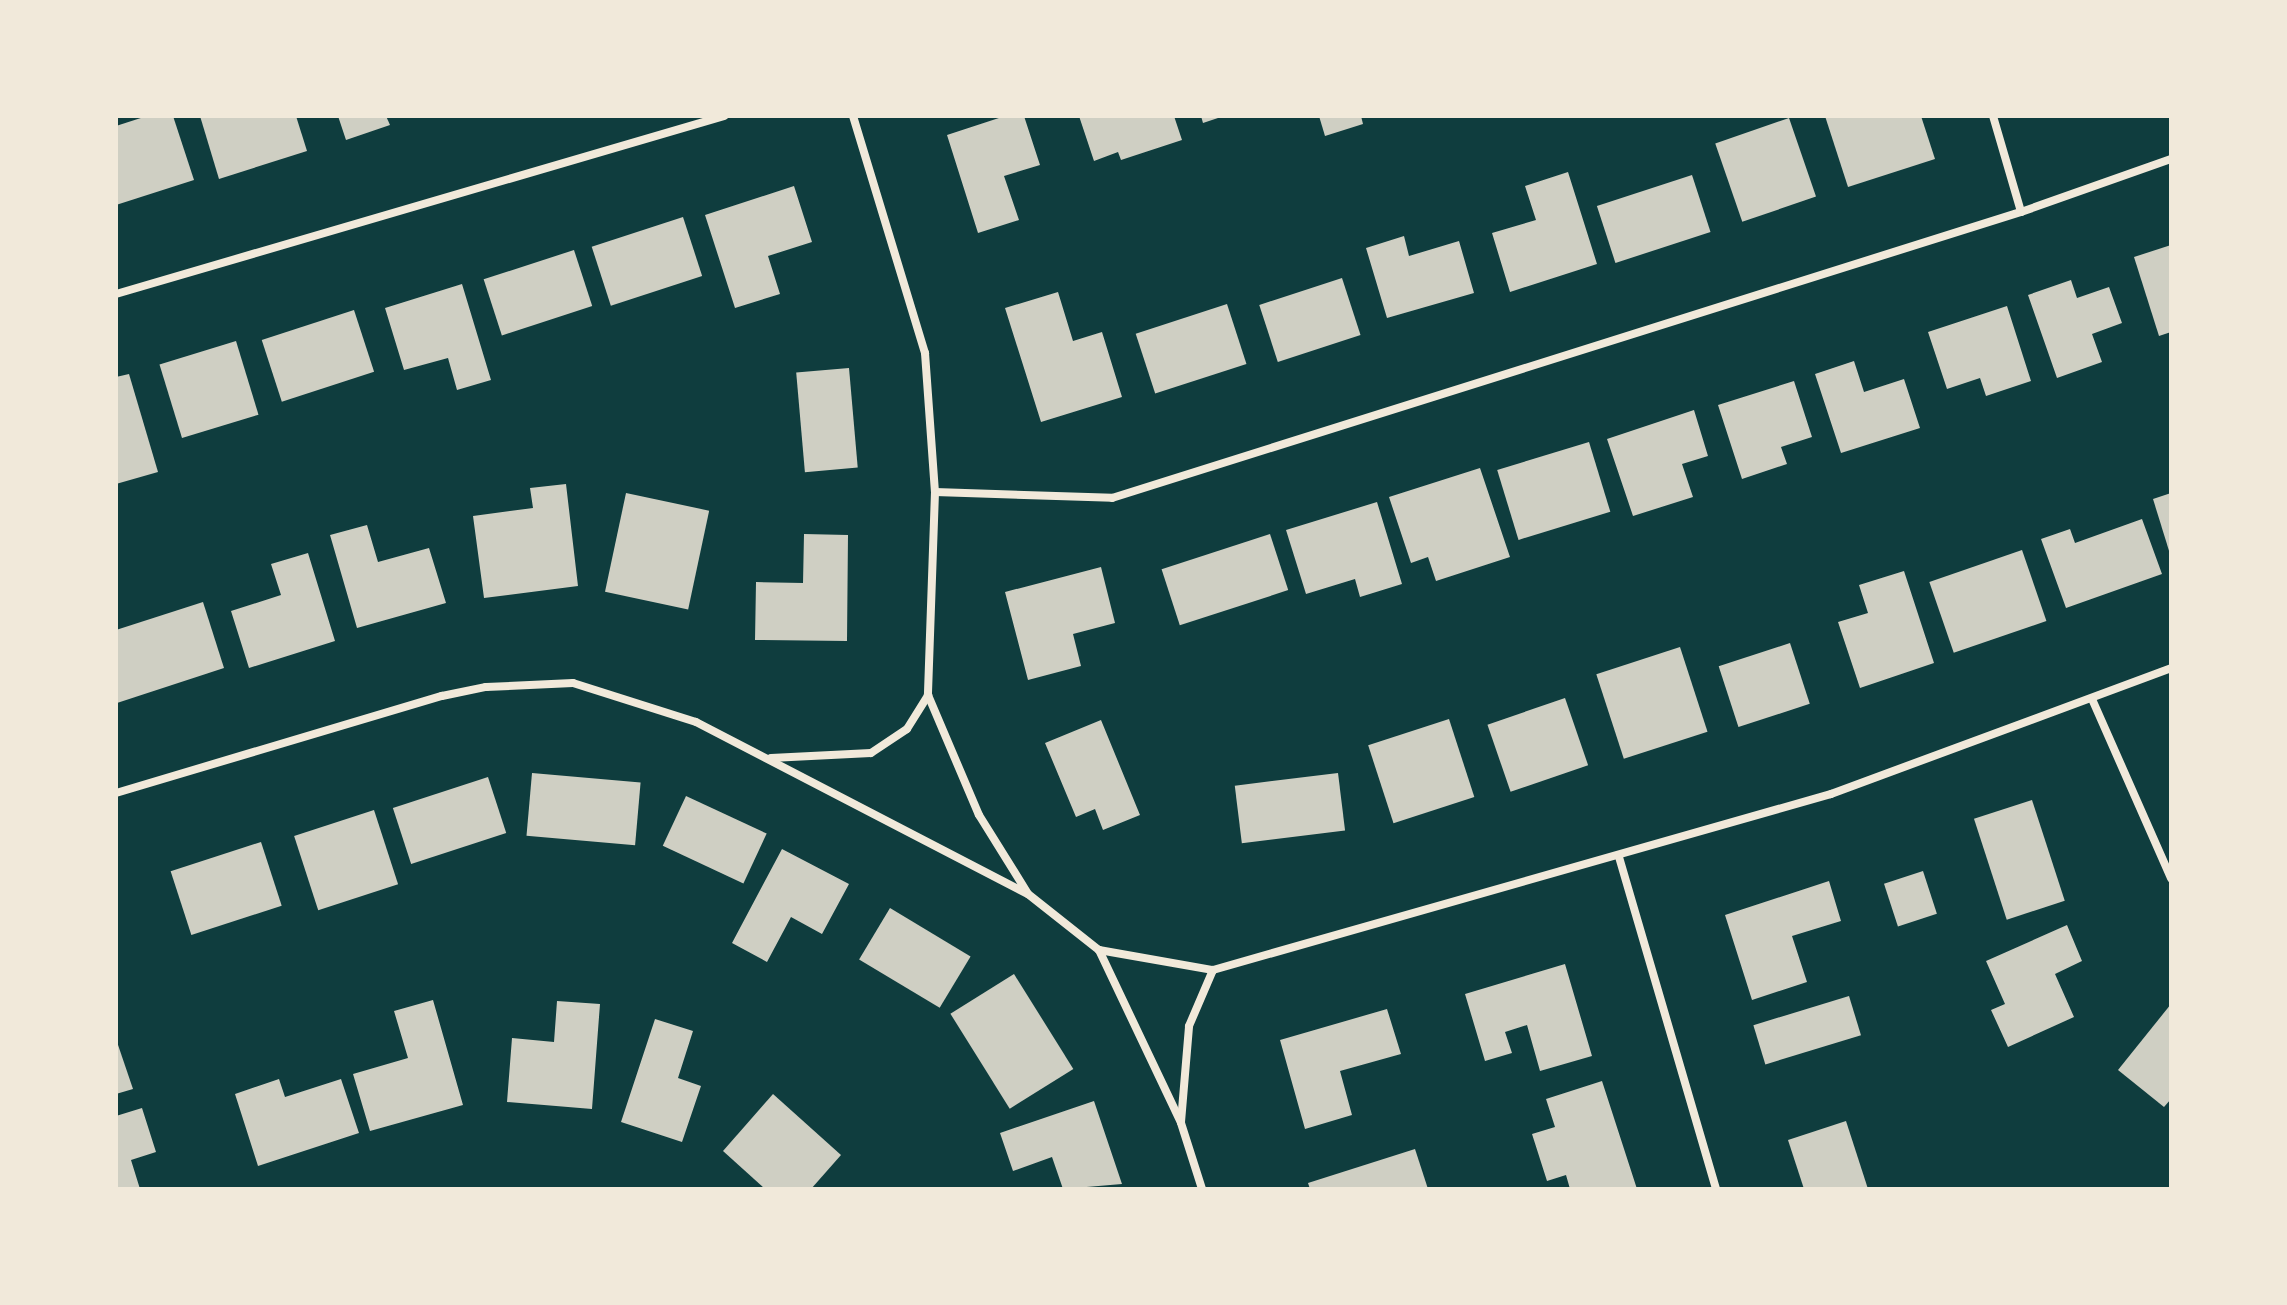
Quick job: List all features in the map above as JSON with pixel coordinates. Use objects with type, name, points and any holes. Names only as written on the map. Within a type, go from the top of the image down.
[{"type":"street","points":[[116,294],[724,116]]},
{"type":"street","points":[[853,116],[925,353],[935,492],[928,695],[979,815],[1028,894]]},
{"type":"street","points":[[1993,116],[2021,212]]},
{"type":"street","points":[[935,492],[1112,498],[2021,212],[2171,159]]},
{"type":"street","points":[[1099,950],[1213,970],[1619,857],[1831,794],[2171,668]]},
{"type":"street","points":[[116,793],[442,696],[526,684],[573,683],[617,693],[696,722],[1028,894],[1099,950],[1181,1123],[1202,1189]]},
{"type":"street","points":[[767,758],[871,753],[907,729],[928,695]]},
{"type":"street","points":[[2092,699],[2171,878]]},
{"type":"street","points":[[1619,857],[1716,1189]]},
{"type":"street","points":[[1181,1123],[1189,1026],[1213,970]]},
{"type":"building","points":[[147,116],[173,116],[194,180],[116,205],[116,126]]},
{"type":"building","points":[[200,116],[296,116],[307,151],[219,179]]},
{"type":"building","points":[[338,116],[386,116],[390,125],[346,140]]},
{"type":"building","points":[[1005,116],[1024,116],[1040,165],[1004,176],[1019,220],[978,233],[947,135]]},
{"type":"building","points":[[1079,116],[1174,116],[1182,140],[1121,160],[1118,152],[1094,161]]},
{"type":"building","points":[[1201,116],[1221,116],[1221,117],[1203,123]]},
{"type":"building","points":[[1319,116],[1361,116],[1363,124],[1325,136]]},
{"type":"building","points":[[1825,116],[1921,116],[1935,159],[1848,187]]},
{"type":"building","points":[[1789,118],[1816,196],[1742,222],[1715,143]]},
{"type":"building","points":[[1568,172],[1597,264],[1510,292],[1492,233],[1536,220],[1525,186]]},
{"type":"building","points":[[1692,175],[1711,232],[1615,263],[1597,206]]},
{"type":"building","points":[[794,186],[812,242],[768,256],[780,294],[735,308],[705,215]]},
{"type":"building","points":[[683,217],[702,276],[611,306],[592,247]]},
{"type":"building","points":[[1404,236],[1409,256],[1459,241],[1474,293],[1387,318],[1366,248]]},
{"type":"building","points":[[2171,245],[2171,332],[2159,336],[2134,257]]},
{"type":"building","points":[[574,250],[592,306],[502,335],[484,279]]},
{"type":"building","points":[[1342,278],[1361,335],[1278,362],[1259,305]]},
{"type":"building","points":[[2071,280],[2077,298],[2109,287],[2122,323],[2092,334],[2102,362],[2057,378],[2028,295]]},
{"type":"building","points":[[462,284],[491,380],[457,390],[448,358],[404,370],[385,308]]},
{"type":"building","points":[[1058,292],[1073,341],[1102,332],[1122,397],[1041,422],[1005,308]]},
{"type":"building","points":[[1227,304],[1246,364],[1155,394],[1136,334]]},
{"type":"building","points":[[2007,306],[2031,381],[1986,396],[1980,378],[1947,389],[1928,332]]},
{"type":"building","points":[[354,310],[374,372],[282,402],[262,340]]},
{"type":"building","points":[[236,341],[259,415],[182,438],[159,364]]},
{"type":"building","points":[[1854,361],[1864,392],[1904,379],[1920,428],[1841,453],[1815,374]]},
{"type":"building","points":[[849,368],[858,468],[805,472],[796,373]]},
{"type":"building","points":[[129,374],[158,472],[116,484],[116,377]]},
{"type":"building","points":[[1794,381],[1812,437],[1781,447],[1787,464],[1742,479],[1718,405]]},
{"type":"building","points":[[1694,410],[1708,456],[1682,464],[1693,497],[1633,516],[1607,439]]},
{"type":"building","points":[[1589,442],[1610,512],[1519,540],[1497,470]]},
{"type":"building","points":[[1480,468],[1510,557],[1436,581],[1428,557],[1411,563],[1389,497]]},
{"type":"building","points":[[566,484],[578,586],[484,598],[473,516],[533,508],[530,488]]},
{"type":"building","points":[[626,493],[709,511],[688,609],[605,592]]},
{"type":"building","points":[[2171,493],[2171,554],[2170,554],[2153,499]]},
{"type":"building","points":[[1377,502],[1402,584],[1360,597],[1355,579],[1306,594],[1286,530]]},
{"type":"building","points":[[2142,519],[2162,574],[2066,608],[2041,539],[2070,529],[2075,543]]},
{"type":"building","points":[[367,525],[378,562],[429,548],[446,603],[357,628],[330,535]]},
{"type":"building","points":[[804,534],[848,535],[847,641],[755,640],[756,582],[803,583]]},
{"type":"building","points":[[1270,534],[1288,590],[1180,625],[1162,569]]},
{"type":"building","points":[[2022,550],[2046,621],[1954,653],[1929,582]]},
{"type":"building","points":[[308,553],[335,641],[249,668],[231,611],[281,595],[271,564]]},
{"type":"building","points":[[1101,567],[1115,623],[1073,634],[1081,666],[1028,680],[1005,592]]},
{"type":"building","points":[[1904,571],[1934,663],[1860,688],[1838,622],[1868,613],[1859,585]]},
{"type":"building","points":[[203,602],[224,668],[117,703],[116,630]]},
{"type":"building","points":[[1790,643],[1810,704],[1738,727],[1719,666]]},
{"type":"building","points":[[1680,647],[1708,732],[1624,759],[1596,674]]},
{"type":"building","points":[[1565,698],[1588,765],[1511,792],[1487,725]]},
{"type":"building","points":[[1449,719],[1474,797],[1393,823],[1368,745]]},
{"type":"building","points":[[1101,720],[1140,815],[1103,830],[1095,809],[1076,817],[1045,743]]},
{"type":"building","points":[[532,773],[641,782],[635,845],[527,836]]},
{"type":"building","points":[[1338,773],[1345,831],[1242,843],[1235,786]]},
{"type":"building","points":[[488,777],[506,833],[411,864],[393,808]]},
{"type":"building","points":[[686,796],[767,834],[743,883],[663,846]]},
{"type":"building","points":[[2032,800],[2065,901],[2007,920],[1974,819]]},
{"type":"building","points":[[374,810],[398,884],[318,910],[294,836]]},
{"type":"building","points":[[261,842],[282,906],[191,935],[171,871]]},
{"type":"building","points":[[782,849],[849,884],[822,934],[791,917],[767,962],[732,943]]},
{"type":"building","points":[[1923,871],[1937,914],[1898,926],[1884,884]]},
{"type":"building","points":[[1829,881],[1841,921],[1792,936],[1807,982],[1752,1000],[1725,915]]},
{"type":"building","points":[[890,908],[971,956],[940,1008],[859,959]]},
{"type":"building","points":[[2067,925],[2082,961],[2055,974],[2074,1017],[2008,1047],[1991,1010],[2005,1004],[1986,961]]},
{"type":"building","points":[[1565,964],[1592,1056],[1540,1071],[1527,1025],[1505,1032],[1512,1053],[1485,1061],[1465,994]]},
{"type":"building","points":[[1014,974],[1073,1069],[1010,1109],[950,1014]]},
{"type":"building","points":[[1849,996],[1861,1035],[1765,1064],[1753,1025]]},
{"type":"building","points":[[433,1000],[463,1105],[370,1131],[353,1074],[408,1058],[394,1011]]},
{"type":"building","points":[[557,1001],[600,1004],[592,1109],[507,1102],[512,1038],[554,1042]]},
{"type":"building","points":[[2171,1004],[2171,1099],[2164,1107],[2118,1070]]},
{"type":"building","points":[[1387,1009],[1401,1054],[1340,1071],[1352,1115],[1305,1129],[1280,1040]]},
{"type":"building","points":[[655,1019],[693,1031],[678,1078],[701,1086],[682,1142],[621,1122]]},
{"type":"building","points":[[116,1039],[133,1089],[116,1094]]},
{"type":"building","points":[[279,1079],[285,1097],[341,1079],[359,1133],[258,1166],[235,1094]]},
{"type":"building","points":[[1602,1081],[1637,1189],[1570,1189],[1566,1175],[1547,1181],[1532,1134],[1555,1127],[1546,1099]]},
{"type":"building","points":[[773,1094],[841,1155],[811,1189],[765,1189],[723,1151]]},
{"type":"building","points":[[1094,1101],[1122,1184],[1063,1189],[1052,1157],[1013,1171],[1000,1133]]},
{"type":"building","points":[[142,1108],[156,1152],[131,1160],[140,1189],[116,1189],[116,1116]]},
{"type":"building","points":[[1846,1121],[1868,1189],[1804,1189],[1788,1140]]},
{"type":"building","points":[[1415,1149],[1428,1189],[1310,1189],[1308,1183]]}]
